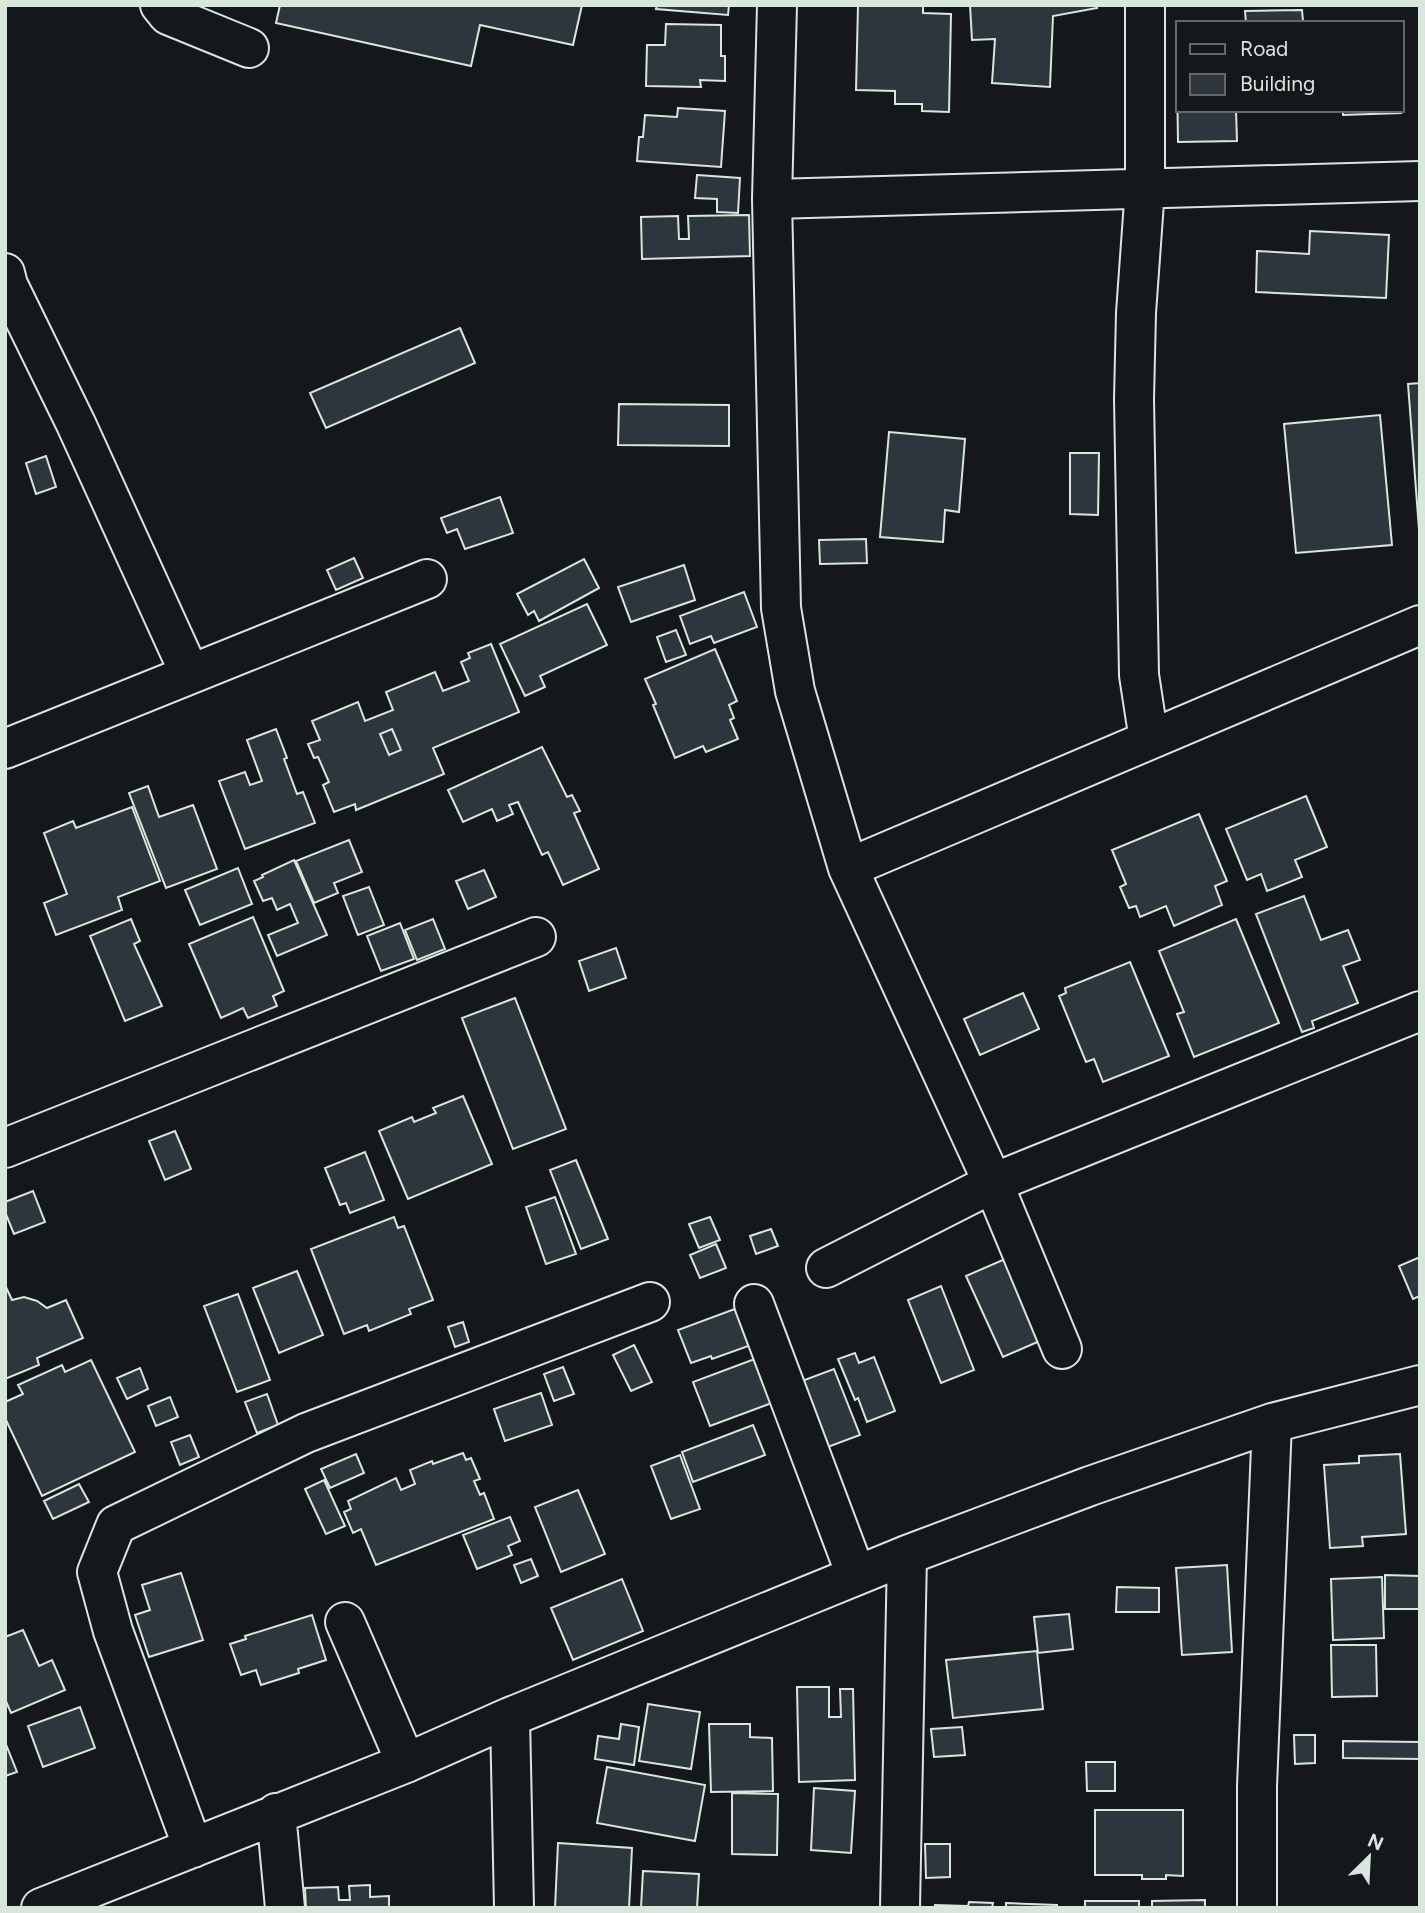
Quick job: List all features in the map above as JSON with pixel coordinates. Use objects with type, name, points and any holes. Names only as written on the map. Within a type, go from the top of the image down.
[{"type":"street","points":[[160,5],[168,15],[249,48]]},
{"type":"street","points":[[777,5],[772,199],[781,608],[795,691],[848,868],[993,1183],[1062,1349]]},
{"type":"street","points":[[1145,5],[1145,188],[1136,313],[1134,399],[1139,676],[1149,740]]},
{"type":"street","points":[[772,199],[1420,181]]},
{"type":"street","points":[[5,273],[8,285],[76,424],[190,674]]},
{"type":"street","points":[[5,749],[426,579]]},
{"type":"street","points":[[848,868],[1420,625]]},
{"type":"street","points":[[5,1148],[536,937]]},
{"type":"street","points":[[826,1268],[993,1183],[1420,1011]]},
{"type":"street","points":[[193,1848],[113,1631],[97,1572],[116,1525],[306,1433],[650,1301]]},
{"type":"street","points":[[754,1304],[856,1575]]},
{"type":"street","points":[[41,1908],[405,1763],[510,1717],[907,1555],[1090,1486],[1272,1423],[1420,1385]]},
{"type":"street","points":[[1257,1908],[1257,1786],[1272,1423]]},
{"type":"street","points":[[900,1908],[907,1555]]},
{"type":"street","points":[[345,1622],[405,1763]]},
{"type":"street","points":[[510,1717],[514,1908]]},
{"type":"street","points":[[275,1813],[285,1908]]},
{"type":"building","points":[[280,5],[582,5],[573,45],[480,25],[471,66],[276,23]]},
{"type":"building","points":[[657,5],[729,5],[728,15],[656,9]]},
{"type":"building","points":[[858,5],[923,5],[923,13],[951,14],[949,112],[922,111],[922,104],[895,104],[895,91],[856,90]]},
{"type":"building","points":[[970,5],[1096,5],[1097,8],[1053,16],[1050,87],[992,83],[995,39],[972,40]]},
{"type":"building","points":[[1302,10],[1303,21],[1246,21],[1245,11]]},
{"type":"building","points":[[666,24],[721,25],[721,56],[725,56],[725,81],[700,80],[701,87],[646,86],[647,45],[665,45]]},
{"type":"building","points":[[678,108],[725,111],[721,167],[637,161],[639,137],[643,137],[645,115],[677,117]]},
{"type":"building","points":[[1178,112],[1236,112],[1237,141],[1178,142]]},
{"type":"building","points":[[1343,112],[1401,112],[1401,113],[1343,115]]},
{"type":"building","points":[[697,175],[740,178],[738,213],[717,212],[717,199],[695,198]]},
{"type":"building","points":[[749,215],[750,256],[642,259],[641,217],[678,216],[679,239],[689,239],[688,216]]},
{"type":"building","points":[[1310,231],[1389,235],[1386,298],[1256,292],[1257,251],[1309,254]]},
{"type":"building","points":[[460,328],[475,363],[326,428],[310,393]]},
{"type":"building","points":[[1420,383],[1420,543],[1408,384]]},
{"type":"building","points":[[619,404],[729,405],[729,446],[618,445]]},
{"type":"building","points":[[1380,415],[1392,545],[1296,553],[1284,424]]},
{"type":"building","points":[[889,432],[965,439],[959,512],[945,510],[943,542],[880,537]]},
{"type":"building","points":[[1070,453],[1099,453],[1098,515],[1070,514]]},
{"type":"building","points":[[46,456],[56,487],[36,494],[26,463]]},
{"type":"building","points":[[500,497],[513,533],[465,549],[457,529],[447,533],[441,518]]},
{"type":"building","points":[[866,539],[867,563],[820,564],[819,540]]},
{"type":"building","points":[[354,558],[363,578],[336,590],[327,570]]},
{"type":"building","points":[[584,559],[599,588],[539,621],[534,611],[528,615],[517,594]]},
{"type":"building","points":[[684,565],[695,600],[631,622],[618,587]]},
{"type":"building","points":[[744,592],[757,627],[714,643],[711,636],[690,644],[680,616]]},
{"type":"building","points":[[587,604],[607,645],[540,676],[545,687],[525,696],[500,644]]},
{"type":"building","points":[[676,630],[686,655],[666,662],[657,637]]},
{"type":"building","points":[[491,644],[519,712],[433,748],[444,774],[356,810],[355,804],[334,812],[323,785],[329,782],[318,757],[314,758],[308,744],[320,740],[312,721],[358,702],[365,721],[393,710],[386,692],[435,672],[443,691],[469,681],[461,662],[470,658],[468,653]],"holes":[[[392,729],[401,750],[389,755],[380,734]]]},
{"type":"building","points":[[715,649],[737,701],[729,705],[734,718],[730,720],[738,739],[706,752],[703,746],[675,758],[645,679]]},
{"type":"building","points":[[276,729],[297,794],[303,792],[315,823],[245,849],[219,781],[245,772],[250,785],[262,781],[247,740]]},
{"type":"building","points":[[392,729],[401,750],[389,755],[380,734]]},
{"type":"building","points":[[542,747],[567,797],[572,795],[580,811],[574,813],[599,869],[563,885],[548,852],[542,855],[518,802],[509,805],[513,814],[497,821],[492,809],[463,822],[448,790]]},
{"type":"building","points":[[148,786],[159,817],[193,805],[217,869],[166,888],[129,793]]},
{"type":"building","points":[[1306,796],[1327,847],[1295,860],[1302,877],[1267,891],[1261,874],[1247,880],[1226,829]]},
{"type":"building","points":[[132,807],[160,881],[118,897],[122,910],[56,935],[44,903],[67,894],[44,833],[73,821],[76,828]]},
{"type":"building","points":[[1199,814],[1227,881],[1215,886],[1222,905],[1174,926],[1166,906],[1140,917],[1136,906],[1129,908],[1120,887],[1126,884],[1112,850]]},
{"type":"building","points":[[349,840],[362,872],[334,883],[338,893],[314,903],[296,861]]},
{"type":"building","points":[[294,860],[327,935],[277,956],[268,935],[298,923],[290,904],[277,910],[272,898],[263,901],[254,881]]},
{"type":"building","points":[[238,868],[252,904],[200,925],[185,890]]},
{"type":"building","points":[[484,870],[496,897],[468,909],[456,881]]},
{"type":"building","points":[[369,887],[384,925],[358,935],[343,896]]},
{"type":"building","points":[[1304,896],[1321,940],[1348,930],[1360,960],[1343,966],[1358,1003],[1312,1021],[1314,1028],[1302,1032],[1256,914]]},
{"type":"building","points":[[253,917],[284,991],[273,996],[277,1006],[248,1018],[243,1008],[221,1018],[189,944]]},
{"type":"building","points":[[131,919],[140,941],[134,944],[162,1006],[125,1021],[90,936]]},
{"type":"building","points":[[433,919],[445,949],[417,960],[405,930]]},
{"type":"building","points":[[1236,919],[1279,1023],[1194,1057],[1177,1014],[1184,1012],[1159,951]]},
{"type":"building","points":[[400,923],[414,959],[381,971],[367,936]]},
{"type":"building","points":[[616,948],[626,978],[589,991],[579,961]]},
{"type":"building","points":[[1130,962],[1169,1056],[1103,1082],[1094,1059],[1086,1062],[1059,996],[1066,993],[1065,988]]},
{"type":"building","points":[[1023,993],[1039,1029],[980,1055],[964,1019]]},
{"type":"building","points":[[515,998],[566,1129],[513,1149],[462,1018]]},
{"type":"building","points":[[463,1096],[492,1164],[408,1199],[379,1131],[412,1117],[414,1122],[436,1113],[433,1108]]},
{"type":"building","points":[[175,1131],[191,1169],[165,1180],[149,1141]]},
{"type":"building","points":[[365,1152],[384,1200],[350,1213],[346,1203],[340,1205],[325,1168]]},
{"type":"building","points":[[576,1160],[608,1239],[581,1249],[550,1170]]},
{"type":"building","points":[[33,1191],[45,1222],[14,1234],[5,1212],[5,1202]]},
{"type":"building","points":[[555,1197],[576,1254],[546,1264],[526,1207]]},
{"type":"building","points":[[394,1217],[398,1228],[404,1226],[433,1300],[409,1309],[411,1314],[369,1331],[367,1325],[344,1334],[311,1249]]},
{"type":"building","points":[[710,1217],[720,1240],[699,1248],[689,1224]]},
{"type":"building","points":[[771,1229],[778,1246],[756,1254],[750,1236]]},
{"type":"building","points":[[716,1244],[726,1268],[700,1278],[690,1255]]},
{"type":"building","points":[[1420,1257],[1420,1296],[1413,1299],[1399,1266]]},
{"type":"building","points":[[1005,1259],[1042,1340],[1003,1357],[966,1276]]},
{"type":"building","points":[[297,1271],[323,1335],[279,1353],[253,1288]]},
{"type":"building","points":[[5,1285],[12,1300],[24,1297],[47,1308],[66,1300],[83,1338],[37,1358],[39,1365],[5,1379]]},
{"type":"building","points":[[941,1286],[974,1370],[941,1383],[908,1300]]},
{"type":"building","points":[[238,1294],[270,1380],[237,1392],[204,1306]]},
{"type":"building","points":[[740,1307],[754,1344],[712,1359],[711,1356],[691,1363],[678,1330]]},
{"type":"building","points":[[463,1322],[469,1342],[455,1347],[448,1327]]},
{"type":"building","points":[[634,1345],[652,1382],[631,1391],[613,1355]]},
{"type":"building","points":[[855,1353],[859,1363],[874,1357],[895,1411],[867,1422],[838,1359]]},
{"type":"building","points":[[760,1357],[777,1401],[710,1426],[693,1382]]},
{"type":"building","points":[[91,1360],[135,1452],[42,1496],[5,1418],[5,1402],[23,1394],[18,1385],[62,1365],[65,1372]]},
{"type":"building","points":[[563,1367],[574,1394],[554,1401],[544,1374]]},
{"type":"building","points":[[140,1368],[148,1389],[127,1399],[117,1378]]},
{"type":"building","points":[[834,1369],[860,1435],[817,1451],[791,1385]]},
{"type":"building","points":[[541,1393],[552,1425],[505,1441],[494,1409]]},
{"type":"building","points":[[267,1394],[278,1425],[257,1433],[245,1402]]},
{"type":"building","points":[[170,1397],[178,1417],[156,1426],[148,1406]]},
{"type":"building","points":[[753,1425],[765,1455],[693,1482],[682,1452]]},
{"type":"building","points":[[190,1435],[199,1457],[180,1465],[171,1442]]},
{"type":"building","points":[[463,1453],[466,1460],[471,1458],[480,1479],[474,1481],[480,1495],[484,1493],[494,1519],[376,1565],[361,1529],[353,1533],[344,1512],[351,1509],[348,1501],[396,1478],[401,1490],[415,1484],[410,1470]]},
{"type":"building","points":[[356,1454],[364,1473],[330,1488],[321,1469]]},
{"type":"building","points":[[1400,1454],[1406,1534],[1362,1537],[1363,1546],[1330,1548],[1324,1465],[1359,1463],[1359,1456]]},
{"type":"building","points":[[680,1455],[700,1509],[671,1519],[651,1466]]},
{"type":"building","points":[[324,1480],[345,1526],[326,1534],[305,1489]]},
{"type":"building","points":[[79,1484],[89,1502],[53,1519],[44,1501]]},
{"type":"building","points":[[578,1490],[605,1554],[561,1572],[535,1507]]},
{"type":"building","points":[[510,1517],[520,1541],[508,1546],[512,1555],[477,1569],[463,1535]]},
{"type":"building","points":[[531,1559],[538,1576],[521,1583],[514,1565]]},
{"type":"building","points":[[1227,1565],[1232,1652],[1182,1655],[1176,1568]]},
{"type":"building","points":[[181,1573],[203,1640],[149,1657],[135,1615],[150,1610],[142,1585]]},
{"type":"building","points":[[1385,1575],[1420,1576],[1420,1609],[1385,1609]]},
{"type":"building","points":[[1382,1577],[1384,1638],[1333,1640],[1331,1579]]},
{"type":"building","points":[[622,1579],[643,1631],[573,1660],[551,1608]]},
{"type":"building","points":[[1117,1587],[1159,1588],[1159,1612],[1116,1612]]},
{"type":"building","points":[[1069,1614],[1073,1649],[1038,1653],[1034,1617]]},
{"type":"building","points":[[312,1615],[326,1660],[298,1669],[299,1673],[261,1685],[256,1670],[241,1675],[230,1644],[246,1639],[245,1636]]},
{"type":"building","points":[[23,1630],[39,1666],[52,1660],[65,1690],[11,1713],[5,1699],[5,1637]]},
{"type":"building","points":[[1331,1645],[1376,1645],[1377,1696],[1332,1697]]},
{"type":"building","points":[[1037,1651],[1043,1709],[953,1718],[946,1660]]},
{"type":"building","points":[[797,1687],[829,1687],[829,1717],[841,1717],[840,1689],[853,1689],[855,1780],[799,1782]]},
{"type":"building","points":[[648,1704],[700,1712],[691,1769],[639,1761]]},
{"type":"building","points":[[80,1707],[95,1748],[43,1767],[28,1726]]},
{"type":"building","points":[[621,1724],[639,1727],[634,1765],[595,1759],[598,1736],[619,1739]]},
{"type":"building","points":[[709,1724],[750,1724],[750,1737],[772,1738],[773,1791],[711,1792]]},
{"type":"building","points":[[962,1727],[965,1755],[934,1757],[931,1729]]},
{"type":"building","points":[[1294,1735],[1315,1735],[1315,1763],[1295,1764]]},
{"type":"building","points":[[1343,1741],[1420,1742],[1420,1759],[1343,1758]]},
{"type":"building","points":[[5,1742],[17,1772],[5,1776]]},
{"type":"building","points":[[1086,1762],[1115,1762],[1115,1791],[1087,1791]]},
{"type":"building","points":[[607,1767],[705,1785],[695,1841],[597,1823]]},
{"type":"building","points":[[814,1788],[855,1791],[851,1853],[811,1850]]},
{"type":"building","points":[[732,1793],[778,1794],[777,1855],[732,1854]]},
{"type":"building","points":[[1095,1810],[1183,1810],[1183,1876],[1166,1875],[1166,1879],[1142,1879],[1142,1875],[1095,1875]]},
{"type":"building","points":[[558,1843],[632,1848],[629,1908],[555,1908]]},
{"type":"building","points":[[925,1844],[950,1844],[950,1877],[926,1878]]},
{"type":"building","points":[[643,1871],[699,1874],[697,1908],[641,1908]]},
{"type":"building","points":[[370,1885],[370,1897],[389,1896],[389,1908],[306,1908],[305,1888],[338,1887],[339,1900],[350,1900],[349,1886]]},
{"type":"building","points":[[1205,1900],[1205,1908],[1152,1908],[1152,1901]]},
{"type":"building","points":[[1085,1901],[1139,1901],[1139,1908],[1085,1908]]},
{"type":"building","points":[[969,1902],[993,1903],[992,1908],[935,1908],[935,1905],[968,1906]]},
{"type":"building","points":[[1006,1903],[1057,1905],[1057,1908],[1006,1908]]}]
